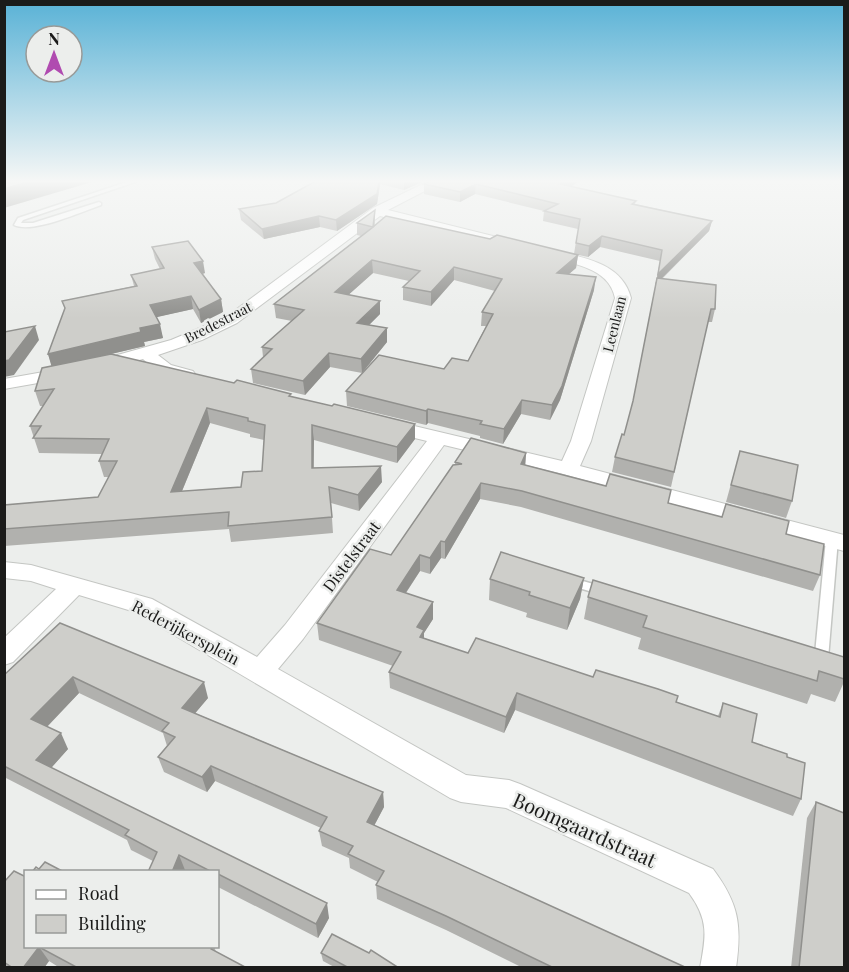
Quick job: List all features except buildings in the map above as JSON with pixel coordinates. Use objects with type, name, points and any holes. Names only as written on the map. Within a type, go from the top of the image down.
[{"type":"street","name":"Bredestraat","points":[[4,384],[97,367],[147,354],[192,338],[245,311],[355,227]]},
{"type":"street","points":[[444,227],[512,244]]},
{"type":"street","name":"Leenlaan","points":[[534,250],[588,264],[613,277],[622,287],[623,298],[581,441],[567,470]]},
{"type":"street","points":[[147,354],[165,369],[211,381]]},
{"type":"street","points":[[371,421],[838,541]]},
{"type":"street","name":"Distelstraat","points":[[260,672],[294,632],[439,438]]},
{"type":"street","name":"Rederijkersplein","points":[[4,570],[31,573],[142,605],[260,672]]},
{"type":"street","points":[[4,656],[75,585]]},
{"type":"street","name":"Boomgaardstraat","points":[[260,672],[461,788],[509,794],[701,881],[717,903],[723,938],[718,968]]},
{"type":"lane","points":[[809,656],[821,659],[838,541]]},
{"type":"lane","points":[[562,578],[618,596]]}]
